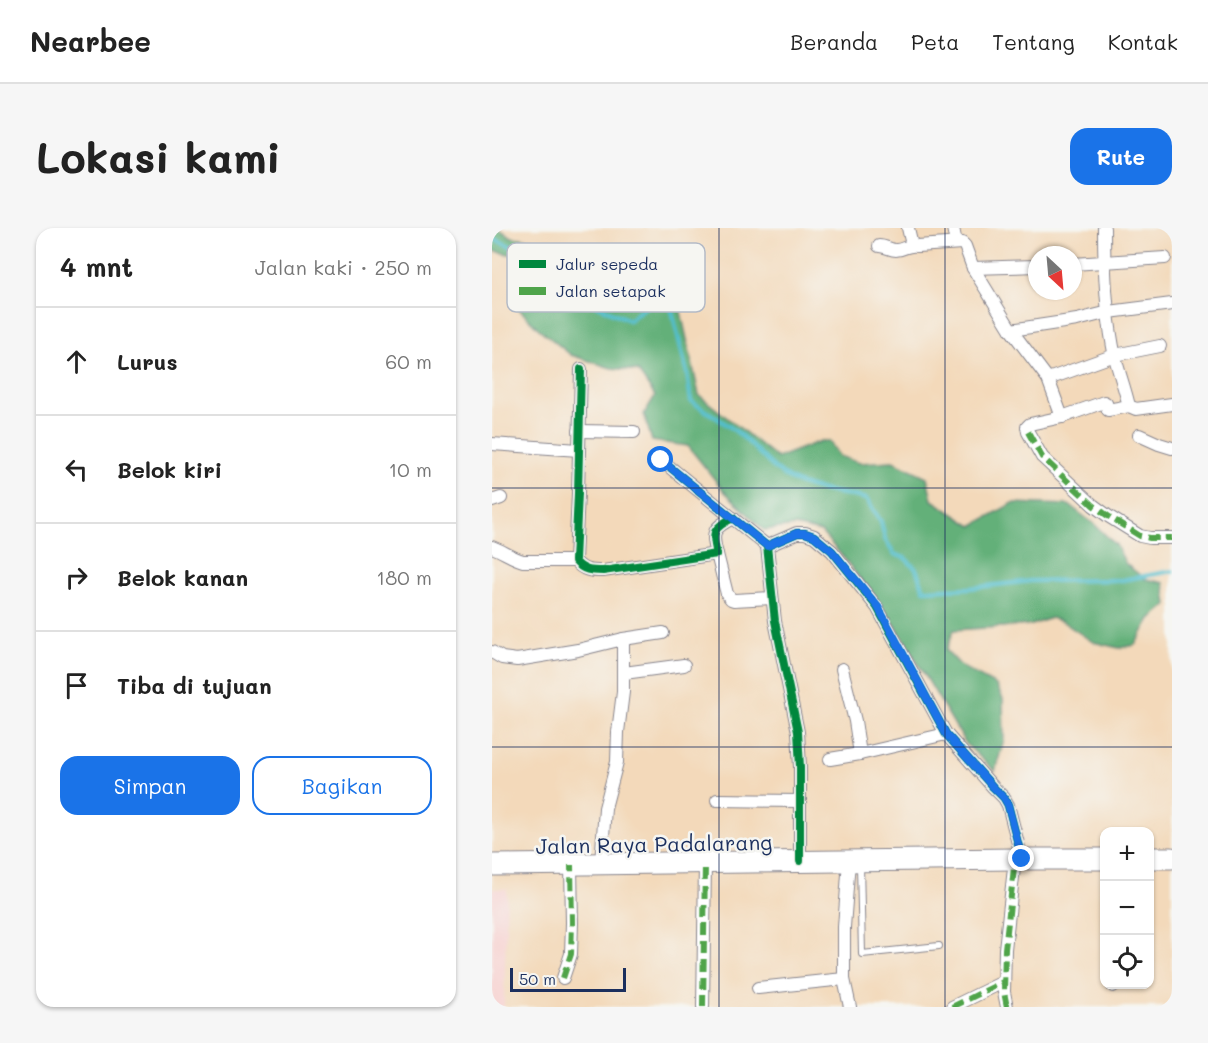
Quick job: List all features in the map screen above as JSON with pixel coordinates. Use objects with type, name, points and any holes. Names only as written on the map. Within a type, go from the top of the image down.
[{"type":"highway","points":[[1154,858],[1172,858]]},
{"type":"highway","name":"Jalan Raya Padalarang","points":[[492,865],[1100,859]]},
{"type":"street","points":[[908,228],[912,245]]},
{"type":"street","points":[[953,228],[956,243]]},
{"type":"street","points":[[1104,228],[1104,263],[1115,355],[1130,405],[1136,409],[1172,404]]},
{"type":"street","points":[[879,246],[896,250],[912,245],[962,243],[973,268],[1011,330],[1048,379],[1062,417]]},
{"type":"street","points":[[1082,264],[1165,258]]},
{"type":"street","points":[[973,268],[1028,266]]},
{"type":"street","points":[[1011,330],[1077,320],[1109,312],[1172,304]]},
{"type":"street","points":[[1048,379],[1115,355],[1160,346]]},
{"type":"street","points":[[581,369],[575,561],[580,568],[603,571],[717,554]]},
{"type":"street","points":[[1130,405],[1108,410],[1104,402],[1062,417],[1029,424],[1028,432],[1042,457],[1093,505],[1140,536],[1172,538]]},
{"type":"street","points":[[579,431],[634,432]]},
{"type":"street","points":[[1139,435],[1172,448]]},
{"type":"street","points":[[492,444],[579,450]]},
{"type":"street","points":[[661,460],[767,546],[775,621],[798,732],[800,861]]},
{"type":"street","points":[[733,518],[714,531],[714,541],[727,594],[734,600],[772,598]]},
{"type":"street","points":[[767,546],[797,533],[805,533],[814,536],[832,551],[878,607],[946,734],[1008,805],[1018,859],[1005,949],[1003,982],[1007,1007]]},
{"type":"street","points":[[492,547],[523,561],[575,561]]},
{"type":"street","points":[[492,652],[502,658],[517,660],[663,633]]},
{"type":"street","points":[[601,864],[605,808],[617,762],[624,673],[623,639]]},
{"type":"street","points":[[624,673],[684,665]]},
{"type":"street","points":[[842,669],[855,721],[860,754]]},
{"type":"street","points":[[830,759],[946,734]]},
{"type":"street","points":[[717,800],[799,801]]},
{"type":"street","points":[[850,1007],[844,979],[844,927],[854,861]]},
{"type":"street","points":[[703,1007],[705,863]]},
{"type":"street","points":[[563,978],[571,954],[571,865]]},
{"type":"street","points":[[758,988],[844,979]]},
{"type":"street","points":[[952,1007],[1003,982]]},
{"type":"lane","points":[[854,861],[862,954],[939,946]]},
{"type":"shaded area","points":[[492,889],[507,889],[504,1007],[492,1007]]},
{"type":"green space","points":[[492,228],[497,228],[512,237],[535,240],[540,243],[507,243],[507,254],[492,252]]},
{"type":"green space","points":[[522,312],[681,312],[699,395],[777,458],[821,441],[829,441],[839,456],[859,463],[893,461],[927,477],[932,500],[972,526],[1013,503],[1069,505],[1116,545],[1126,564],[1145,579],[1164,583],[1167,605],[1150,619],[1135,645],[1119,648],[1093,642],[1063,622],[1051,618],[1032,625],[954,630],[946,650],[962,667],[996,685],[1003,699],[1004,740],[995,771],[966,744],[895,625],[844,558],[821,532],[795,526],[764,530],[724,491],[688,446],[652,441],[644,414],[655,396],[638,371],[611,368],[571,355]]},
{"type":"waterway","points":[[492,238],[507,244]]},
{"type":"waterway","points":[[611,312],[629,320],[639,312]]},
{"type":"waterway","points":[[672,312],[687,373],[691,401],[738,433],[786,477],[812,487],[866,499],[881,522],[885,539],[894,554],[905,558],[916,569],[924,590],[970,588],[1031,581],[1122,580],[1172,571]]},
{"type":"marked path","points":[[1028,432],[1042,457],[1093,505],[1140,536],[1172,538]]},
{"type":"marked path","points":[[1007,1007],[1004,992],[1005,949],[1015,859]]},
{"type":"marked path","points":[[703,1007],[705,863]]},
{"type":"marked path","points":[[563,978],[571,954],[571,865]]},
{"type":"marked path","points":[[952,1007],[1003,982]]},
{"type":"cycle path","points":[[581,369],[575,561],[581,567],[603,571],[717,554],[715,532],[721,525],[733,518]]},
{"type":"cycle path","points":[[661,460],[767,546],[775,621],[798,732],[800,861]]},
{"type":"cycle path","points":[[767,546],[797,533],[805,533],[814,536],[832,551],[877,607],[946,734],[1004,798],[1008,805],[1022,859]]},
{"type":"route","points":[[661,460],[767,546],[797,533],[805,533],[814,536],[832,551],[878,607],[946,734],[1004,798],[1008,805],[1022,859]]}]
